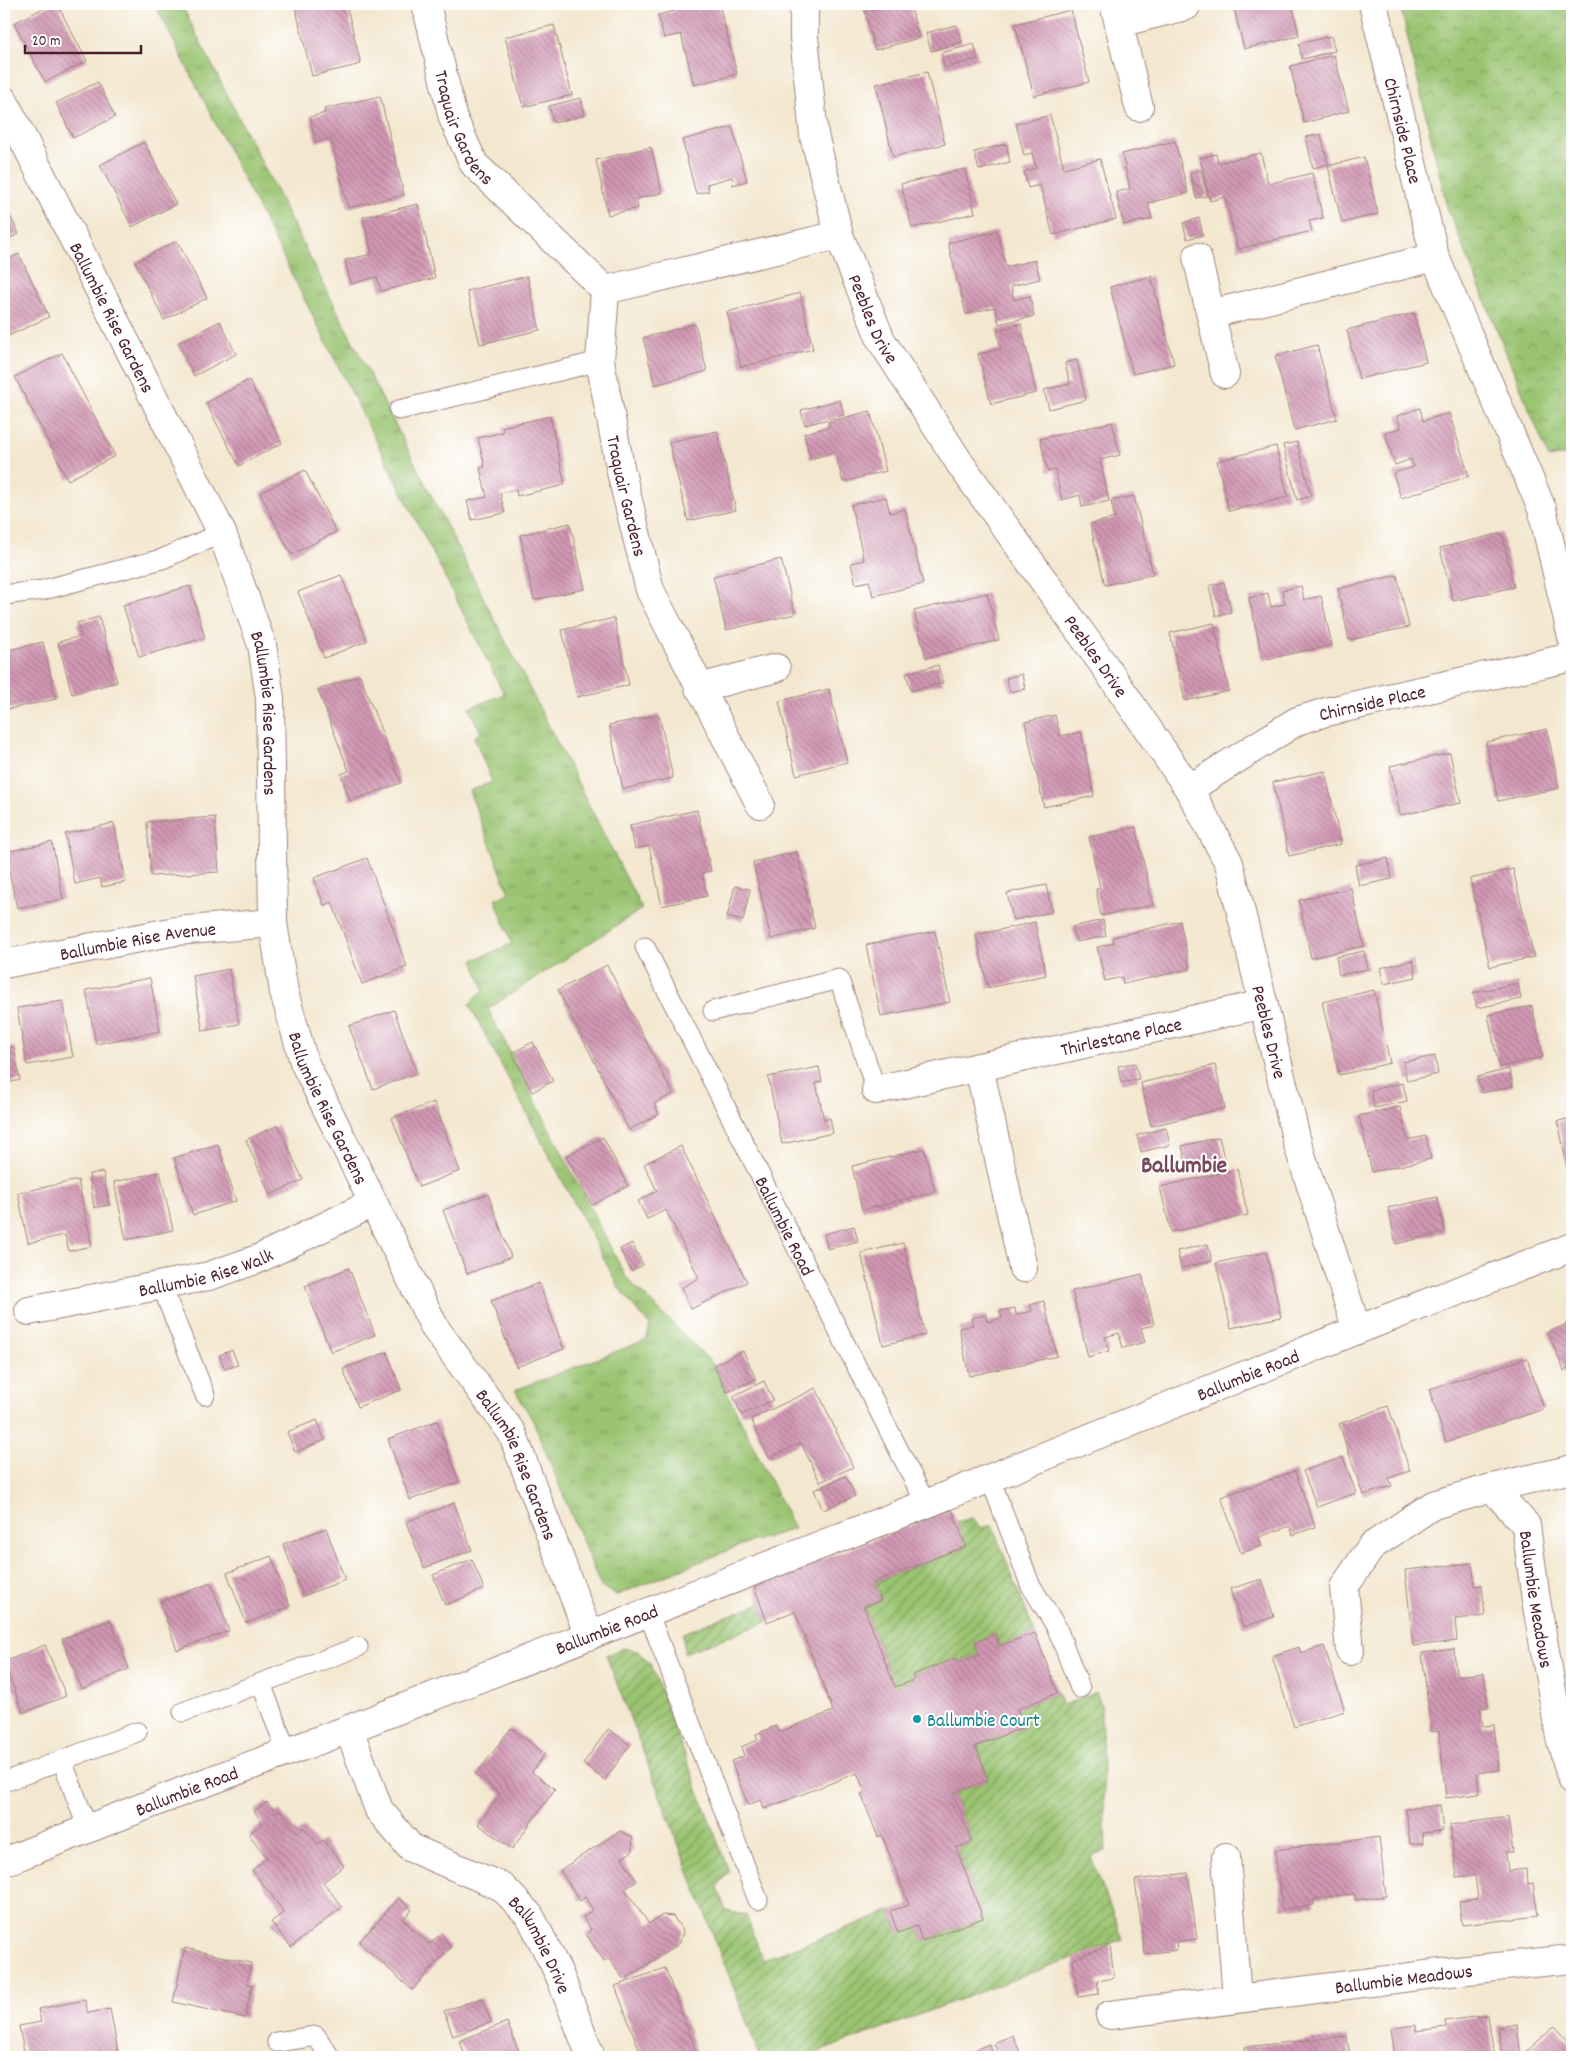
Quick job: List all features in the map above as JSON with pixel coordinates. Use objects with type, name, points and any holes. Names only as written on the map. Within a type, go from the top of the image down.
[{"type":"street","name":"Traquair Gardens","points":[[426,4],[453,118],[474,164],[605,290],[600,362],[620,472],[650,590],[760,804]]},
{"type":"street","name":"Peebles Drive","points":[[804,4],[804,37],[814,134],[840,235],[881,340],[961,465],[1106,668],[1189,789],[1230,863],[1297,1142],[1358,1330]]},
{"type":"street","name":"Chirnside Place","points":[[1373,4],[1436,256],[1542,509],[1572,637]]},
{"type":"street","points":[[1140,107],[1116,14],[1186,6]]},
{"type":"street","name":"Ballumbie Rise Gardens","points":[[4,101],[222,533],[262,645],[270,698],[273,923],[284,992],[304,1062],[435,1328],[512,1433],[588,1636]]},
{"type":"street","points":[[605,290],[840,235]]},
{"type":"street","points":[[1211,314],[1436,256]]},
{"type":"street","points":[[1197,257],[1225,374]]},
{"type":"street","name":"Chirnside Place","points":[[1189,789],[1297,721],[1326,712],[1572,657]]},
{"type":"street","points":[[699,688],[776,668]]},
{"type":"street","name":"Ballumbie Rise Avenue","points":[[4,964],[176,931],[273,923]]},
{"type":"street","name":"Thirlestane Place","points":[[876,1090],[1264,1004]]},
{"type":"street","points":[[979,1067],[1023,1268]]},
{"type":"street","name":"Ballumbie Rise Walk","points":[[29,1311],[209,1276],[258,1259],[372,1203]]},
{"type":"street","name":"Ballumbie Road","points":[[4,1862],[926,1504],[1358,1330],[1572,1247]]},
{"type":"street","points":[[1350,1651],[1344,1587],[1372,1546],[1433,1505],[1572,1468]]},
{"type":"street","name":"Ballumbie Meadows","points":[[1492,1488],[1526,1525],[1536,1600],[1560,1737],[1572,1780]]},
{"type":"street","name":"Ballumbie Drive","points":[[349,1729],[379,1810],[410,1848],[502,1886],[530,1916],[559,1974],[591,2057]]},
{"type":"street","points":[[1226,1857],[1237,1998]]},
{"type":"street","name":"Ballumbie Meadows","points":[[1110,2015],[1237,1998],[1572,1959]]},
{"type":"lane","points":[[399,410],[600,362]]},
{"type":"lane","points":[[4,595],[43,590],[162,559],[222,533]]},
{"type":"lane","name":"Ballumbie Road","points":[[645,947],[926,1504]]},
{"type":"lane","name":"Thirlestane Place","points":[[713,1011],[839,979],[876,1090]]},
{"type":"lane","points":[[162,1286],[205,1395]]},
{"type":"lane","points":[[990,1478],[1030,1584],[1057,1628],[1080,1688]]},
{"type":"lane","points":[[648,1612],[758,1900]]},
{"type":"lane","points":[[182,1712],[358,1647]]},
{"type":"lane","points":[[261,1683],[287,1753]]},
{"type":"lane","points":[[4,1782],[137,1732]]},
{"type":"lane","points":[[62,1760],[88,1829]]},
{"type":"lane","points":[[277,2042],[316,2036],[330,2057]]},
{"type":"green space","points":[[155,4],[181,4],[642,909],[488,1009],[626,1277],[713,1364],[794,1529],[744,1544],[617,1595],[601,1587],[533,1421],[515,1390],[646,1340],[650,1326],[619,1288],[469,1004],[484,990],[473,960],[512,944],[495,899],[509,893],[469,791],[492,782],[474,737],[481,733],[469,708],[504,694]]},
{"type":"green space","points":[[1400,4],[1572,4],[1572,453],[1549,458],[1447,207]]},
{"type":"green space","points":[[972,1518],[981,1528],[992,1525],[1035,1633],[999,1646],[995,1634],[975,1642],[979,1655],[958,1663],[957,1659],[912,1676],[914,1680],[895,1687],[864,1607],[881,1600],[874,1582],[966,1547],[956,1522]]},
{"type":"green space","points":[[760,1603],[767,1622],[684,1653],[683,1633]]},
{"type":"green space","points":[[623,1648],[638,1651],[651,1665],[729,1872],[717,1887],[726,1911],[746,1915],[763,1960],[890,1911],[898,1933],[917,1926],[923,1941],[983,1918],[956,1848],[972,1842],[953,1793],[988,1780],[976,1746],[1024,1727],[1017,1709],[1058,1693],[1063,1705],[1096,1692],[1101,1704],[1106,1851],[1091,1857],[1123,1939],[805,2057],[760,2057],[606,1655]]},
{"type":"building","points":[[52,4],[57,4],[87,61],[45,82],[14,23]]},
{"type":"building","points":[[302,4],[346,4],[361,64],[312,76],[295,6]]},
{"type":"building","points":[[673,4],[719,4],[737,74],[694,85],[681,34],[664,38],[658,15],[675,11]]},
{"type":"building","points":[[863,4],[910,4],[919,38],[875,50]]},
{"type":"building","points":[[1233,4],[1292,4],[1299,36],[1244,49]]},
{"type":"building","points":[[1071,10],[1089,82],[1034,96],[1015,24]]},
{"type":"building","points":[[554,25],[572,95],[523,107],[505,37]]},
{"type":"building","points":[[956,25],[962,42],[931,51],[926,33]]},
{"type":"building","points":[[1331,36],[1335,51],[1302,59],[1299,44]]},
{"type":"building","points":[[974,44],[978,59],[945,68],[941,53]]},
{"type":"building","points":[[1334,55],[1349,111],[1304,123],[1290,66]]},
{"type":"building","points":[[927,72],[945,144],[893,157],[876,84]]},
{"type":"building","points":[[98,82],[115,117],[73,138],[56,103]]},
{"type":"building","points":[[380,96],[404,195],[348,208],[331,138],[316,142],[310,117],[325,113],[324,109]]},
{"type":"building","points":[[581,98],[585,115],[554,123],[549,106]]},
{"type":"building","points":[[1050,115],[1064,168],[1100,159],[1116,219],[1053,235],[1040,185],[1028,188],[1024,172],[1036,168],[1032,153],[1024,155],[1016,124]]},
{"type":"building","points":[[732,127],[747,181],[733,185],[732,177],[707,184],[709,191],[696,194],[682,140]]},
{"type":"building","points":[[1321,134],[1328,164],[1313,168],[1306,137]]},
{"type":"building","points":[[1175,141],[1188,193],[1148,203],[1152,219],[1124,225],[1116,192],[1130,189],[1122,154]]},
{"type":"building","points":[[144,142],[176,204],[132,227],[100,165]]},
{"type":"building","points":[[1006,144],[1010,162],[979,170],[974,152]]},
{"type":"building","points":[[651,147],[662,193],[636,199],[638,208],[608,215],[596,160]]},
{"type":"building","points":[[1261,153],[1268,184],[1312,173],[1323,218],[1309,221],[1312,231],[1238,249],[1225,197],[1210,201],[1200,158],[1216,154],[1218,163]]},
{"type":"building","points":[[1364,157],[1378,214],[1342,223],[1328,166]]},
{"type":"building","points":[[965,169],[975,213],[912,228],[901,184]]},
{"type":"building","points":[[1201,170],[1207,196],[1196,198],[1190,173]]},
{"type":"building","points":[[4,203],[19,234],[4,241]]},
{"type":"building","points":[[418,204],[435,278],[381,291],[377,277],[351,284],[345,260],[372,254],[363,217]]},
{"type":"building","points":[[1199,218],[1203,235],[1187,239],[1183,223]]},
{"type":"building","points":[[997,231],[1006,267],[1035,260],[1040,279],[1011,286],[1014,300],[1030,296],[1034,316],[999,324],[995,307],[966,314],[948,243]]},
{"type":"building","points":[[177,241],[207,298],[164,320],[135,262]]},
{"type":"building","points":[[19,254],[49,317],[4,338],[4,261]]},
{"type":"building","points":[[527,276],[540,330],[480,344],[467,291]]},
{"type":"building","points":[[1151,276],[1174,364],[1133,374],[1110,287]]},
{"type":"building","points":[[800,293],[813,349],[741,367],[727,312]]},
{"type":"building","points":[[1414,313],[1426,362],[1359,379],[1347,330]]},
{"type":"building","points":[[220,321],[236,354],[194,376],[178,343]]},
{"type":"building","points":[[695,324],[707,371],[655,385],[643,338]]},
{"type":"building","points":[[1021,324],[1036,393],[991,404],[978,354],[1001,349],[997,330]]},
{"type":"building","points":[[1317,345],[1337,419],[1294,430],[1275,356]]},
{"type":"building","points":[[62,353],[115,456],[68,480],[15,377]]},
{"type":"building","points":[[1077,360],[1086,400],[1049,409],[1044,390],[1070,384],[1065,363]]},
{"type":"building","points":[[249,380],[282,443],[239,466],[206,403]]},
{"type":"building","points":[[840,400],[844,415],[805,425],[801,410]]},
{"type":"building","points":[[1420,408],[1423,421],[1449,413],[1469,476],[1401,498],[1393,473],[1414,467],[1411,459],[1395,465],[1385,433],[1401,428],[1397,416]]},
{"type":"building","points":[[870,411],[886,471],[843,482],[835,452],[810,459],[804,433],[829,427],[828,422]]},
{"type":"building","points":[[550,416],[565,485],[517,496],[516,490],[500,493],[505,513],[472,520],[467,501],[487,497],[480,468],[485,467],[478,438],[503,432],[502,427]]},
{"type":"building","points":[[1112,422],[1120,455],[1100,460],[1109,501],[1082,507],[1080,495],[1062,500],[1055,470],[1048,472],[1040,439]]},
{"type":"building","points":[[717,431],[736,510],[688,521],[669,442]]},
{"type":"building","points":[[1297,442],[1311,496],[1297,500],[1283,445]]},
{"type":"building","points":[[1276,446],[1288,497],[1229,511],[1217,461]]},
{"type":"building","points":[[305,470],[336,532],[291,555],[260,493]]},
{"type":"building","points":[[1134,496],[1153,574],[1105,585],[1090,524],[1115,518],[1111,501]]},
{"type":"building","points":[[886,497],[890,513],[905,509],[923,584],[873,596],[869,581],[856,584],[851,563],[864,560],[851,505]]},
{"type":"building","points":[[570,523],[585,589],[534,600],[520,535]]},
{"type":"building","points":[[1502,533],[1514,587],[1453,601],[1440,548]]},
{"type":"building","points":[[781,559],[795,614],[726,630],[713,576]]},
{"type":"building","points":[[341,575],[367,641],[324,658],[298,592]]},
{"type":"building","points":[[1397,575],[1409,627],[1349,640],[1338,589]]},
{"type":"building","points":[[1224,582],[1231,612],[1216,616],[1209,586]]},
{"type":"building","points":[[190,586],[205,638],[139,657],[123,605]]},
{"type":"building","points":[[1301,586],[1304,600],[1321,596],[1332,645],[1263,660],[1249,598],[1268,593],[1271,607],[1285,604],[1282,590]]},
{"type":"building","points":[[987,593],[999,640],[926,658],[914,611]]},
{"type":"building","points":[[99,617],[117,682],[72,694],[58,642],[81,636],[77,623]]},
{"type":"building","points":[[614,618],[629,685],[577,697],[562,630]]},
{"type":"building","points":[[1214,623],[1229,691],[1185,701],[1170,633]]},
{"type":"building","points":[[43,642],[56,699],[4,710],[4,651]]},
{"type":"building","points":[[938,665],[943,683],[911,691],[906,673]]},
{"type":"building","points":[[1022,674],[1025,689],[1010,692],[1006,678]]},
{"type":"building","points":[[360,675],[401,783],[350,801],[341,774],[349,771],[318,690]]},
{"type":"building","points":[[829,689],[847,762],[796,775],[779,701]]},
{"type":"building","points":[[659,715],[673,778],[623,789],[609,725]]},
{"type":"building","points":[[1055,715],[1060,736],[1081,732],[1094,796],[1044,807],[1025,722]]},
{"type":"building","points":[[1547,729],[1559,788],[1498,801],[1486,742]]},
{"type":"building","points":[[1450,753],[1461,803],[1400,815],[1390,766]]},
{"type":"building","points":[[1325,771],[1341,844],[1289,856],[1273,782]]},
{"type":"building","points":[[697,810],[711,871],[702,873],[707,896],[662,906],[649,846],[635,849],[630,825]]},
{"type":"building","points":[[215,817],[219,872],[151,876],[147,822]]},
{"type":"building","points":[[114,823],[126,882],[102,887],[100,878],[75,884],[65,834]]},
{"type":"building","points":[[1136,827],[1153,905],[1101,916],[1096,889],[1100,888],[1089,837]]},
{"type":"building","points":[[52,842],[63,899],[17,908],[5,852]]},
{"type":"building","points":[[797,852],[815,928],[771,939],[753,862]]},
{"type":"building","points":[[367,858],[407,967],[362,984],[332,902],[324,905],[314,878]]},
{"type":"building","points":[[1388,858],[1392,879],[1359,886],[1355,865]]},
{"type":"building","points":[[1513,869],[1534,957],[1490,967],[1470,879]]},
{"type":"building","points":[[1046,885],[1052,912],[1013,920],[1007,893]]},
{"type":"building","points":[[735,886],[750,889],[743,921],[727,917]]},
{"type":"building","points":[[1351,888],[1364,946],[1311,958],[1299,900]]},
{"type":"building","points":[[1103,920],[1106,936],[1076,942],[1072,927]]},
{"type":"building","points":[[1180,921],[1190,969],[1123,984],[1122,977],[1105,981],[1097,947],[1114,943],[1113,937]]},
{"type":"building","points":[[1035,922],[1046,975],[988,988],[976,935]]},
{"type":"building","points":[[935,931],[950,1002],[881,1016],[866,945]]},
{"type":"building","points":[[1364,951],[1368,969],[1339,975],[1336,957]]},
{"type":"building","points":[[1413,960],[1416,977],[1384,984],[1380,968]]},
{"type":"building","points":[[607,965],[673,1094],[654,1104],[659,1114],[629,1130],[558,990]]},
{"type":"building","points":[[229,969],[239,1024],[203,1031],[193,976]]},
{"type":"building","points":[[150,978],[160,1031],[96,1044],[86,990]]},
{"type":"building","points":[[1518,983],[1521,999],[1477,1008],[1473,993]]},
{"type":"building","points":[[1374,990],[1390,1063],[1339,1075],[1322,1002]]},
{"type":"building","points":[[63,1001],[73,1057],[27,1065],[17,1008]]},
{"type":"building","points":[[1532,1006],[1543,1057],[1499,1067],[1488,1015]]},
{"type":"building","points":[[394,1010],[417,1073],[373,1089],[349,1026]]},
{"type":"building","points":[[533,1042],[553,1081],[532,1092],[512,1053]]},
{"type":"building","points":[[14,1047],[20,1080],[4,1084],[4,1049]]},
{"type":"building","points":[[1435,1056],[1438,1074],[1407,1081],[1403,1062]]},
{"type":"building","points":[[1135,1063],[1139,1079],[1121,1083],[1118,1066]]},
{"type":"building","points":[[1215,1065],[1225,1108],[1151,1126],[1141,1083]]},
{"type":"building","points":[[819,1067],[822,1081],[816,1083],[824,1120],[830,1118],[833,1133],[782,1144],[768,1077]]},
{"type":"building","points":[[1509,1069],[1513,1086],[1482,1093],[1477,1077]]},
{"type":"building","points":[[1403,1083],[1407,1101],[1374,1108],[1371,1090]]},
{"type":"building","points":[[434,1102],[460,1171],[419,1187],[392,1118]]},
{"type":"building","points":[[1400,1107],[1407,1140],[1426,1136],[1431,1159],[1372,1172],[1359,1116]]},
{"type":"building","points":[[1572,1118],[1572,1170],[1568,1171],[1558,1121]]},
{"type":"building","points":[[278,1125],[303,1180],[270,1195],[246,1140]]},
{"type":"building","points":[[1166,1128],[1170,1145],[1141,1152],[1137,1135]]},
{"type":"building","points":[[603,1137],[628,1186],[592,1205],[566,1156]]},
{"type":"building","points":[[1219,1137],[1225,1162],[1188,1170],[1182,1146]]},
{"type":"building","points":[[218,1144],[236,1201],[193,1215],[174,1158]]},
{"type":"building","points":[[681,1146],[747,1282],[691,1309],[681,1288],[699,1278],[666,1210],[647,1219],[638,1201],[657,1191],[644,1164]]},
{"type":"building","points":[[924,1149],[935,1192],[862,1210],[852,1166]]},
{"type":"building","points":[[1237,1169],[1248,1215],[1171,1232],[1160,1187]]},
{"type":"building","points":[[103,1172],[109,1205],[94,1208],[89,1174]]},
{"type":"building","points":[[160,1172],[173,1230],[126,1240],[114,1182]]},
{"type":"building","points":[[78,1180],[92,1246],[69,1251],[65,1235],[28,1243],[18,1193]]},
{"type":"building","points":[[488,1194],[511,1257],[467,1274],[443,1210]]},
{"type":"building","points":[[1437,1197],[1445,1232],[1396,1244],[1388,1208]]},
{"type":"building","points":[[854,1226],[858,1241],[828,1249],[824,1234]]},
{"type":"building","points":[[632,1243],[643,1265],[631,1271],[620,1249]]},
{"type":"building","points":[[903,1243],[925,1335],[883,1345],[861,1253]]},
{"type":"building","points":[[1208,1244],[1212,1261],[1181,1268],[1177,1251]]},
{"type":"building","points":[[1266,1252],[1281,1317],[1231,1328],[1216,1263]]},
{"type":"building","points":[[349,1268],[375,1335],[331,1352],[305,1286]]},
{"type":"building","points":[[1142,1274],[1154,1325],[1141,1328],[1145,1342],[1123,1348],[1119,1333],[1105,1337],[1109,1351],[1088,1357],[1072,1291]]},
{"type":"building","points":[[539,1283],[564,1349],[516,1367],[491,1301]]},
{"type":"building","points":[[1044,1301],[1057,1356],[969,1376],[959,1328],[973,1325],[971,1318],[986,1315],[987,1322],[1002,1318],[1000,1311],[1015,1308],[1016,1315],[1032,1311],[1030,1305]]},
{"type":"building","points":[[1572,1322],[1572,1367],[1564,1371],[1548,1332]]},
{"type":"building","points":[[232,1350],[238,1365],[225,1369],[219,1355]]},
{"type":"building","points":[[743,1351],[756,1379],[727,1392],[714,1365]]},
{"type":"building","points":[[387,1352],[401,1390],[358,1407],[343,1369]]},
{"type":"building","points":[[1527,1358],[1544,1409],[1446,1442],[1429,1389]]},
{"type":"building","points":[[764,1381],[773,1400],[742,1415],[733,1396]]},
{"type":"building","points":[[816,1388],[853,1467],[820,1482],[801,1443],[769,1458],[751,1419]]},
{"type":"building","points":[[1388,1406],[1410,1471],[1389,1478],[1392,1486],[1363,1495],[1339,1424]]},
{"type":"building","points":[[317,1420],[325,1440],[295,1452],[287,1432]]},
{"type":"building","points":[[437,1421],[459,1482],[410,1500],[388,1439]]},
{"type":"building","points":[[1343,1457],[1356,1493],[1317,1507],[1303,1471]]},
{"type":"building","points":[[1295,1471],[1315,1527],[1293,1535],[1290,1526],[1259,1537],[1262,1546],[1241,1553],[1221,1497]]},
{"type":"building","points":[[846,1476],[855,1496],[823,1510],[814,1490]]},
{"type":"building","points":[[454,1503],[472,1550],[424,1568],[406,1522]]},
{"type":"building","name":"Ballumbie Court","points":[[952,1510],[966,1546],[874,1582],[881,1600],[864,1607],[895,1687],[914,1680],[912,1675],[957,1658],[958,1663],[979,1655],[975,1642],[995,1634],[999,1646],[1035,1633],[1058,1693],[1017,1709],[1024,1727],[976,1746],[988,1780],[953,1793],[972,1842],[956,1848],[983,1918],[922,1941],[917,1926],[898,1933],[890,1911],[909,1905],[882,1835],[878,1837],[861,1794],[865,1792],[857,1773],[764,1809],[761,1800],[748,1805],[731,1761],[744,1756],[741,1747],[758,1740],[756,1734],[776,1726],[779,1732],[833,1711],[795,1611],[767,1622],[754,1586]]},
{"type":"building","points":[[326,1528],[345,1580],[303,1596],[283,1544]]},
{"type":"building","points":[[271,1556],[290,1607],[246,1623],[227,1573]]},
{"type":"building","points":[[472,1559],[484,1589],[445,1605],[433,1575]]},
{"type":"building","points":[[1472,1563],[1475,1586],[1482,1585],[1485,1616],[1455,1619],[1457,1641],[1413,1646],[1405,1570]]},
{"type":"building","points":[[1262,1579],[1274,1617],[1243,1627],[1230,1589]]},
{"type":"building","points":[[211,1583],[229,1631],[177,1650],[160,1602]]},
{"type":"building","points":[[110,1620],[129,1669],[82,1689],[62,1639]]},
{"type":"building","points":[[45,1645],[66,1696],[23,1713],[4,1662]]},
{"type":"building","points":[[1324,1646],[1345,1711],[1294,1727],[1272,1656],[1299,1647],[1301,1653]]},
{"type":"building","points":[[1454,1649],[1456,1676],[1484,1673],[1488,1707],[1480,1708],[1483,1726],[1494,1725],[1499,1770],[1477,1773],[1479,1794],[1446,1798],[1439,1731],[1431,1732],[1422,1653]]},
{"type":"building","points":[[4,1718],[11,1736],[4,1738]]},
{"type":"building","points":[[511,1728],[545,1754],[532,1772],[555,1789],[512,1849],[478,1824],[501,1794],[476,1775]]},
{"type":"building","points":[[608,1729],[630,1745],[605,1780],[583,1764]]},
{"type":"building","points":[[267,1802],[276,1813],[280,1810],[297,1833],[304,1827],[318,1844],[323,1840],[344,1866],[323,1882],[342,1907],[291,1947],[271,1922],[284,1912],[252,1870],[267,1858],[249,1834],[263,1823],[254,1811]]},
{"type":"building","points":[[1440,1805],[1443,1831],[1422,1833],[1423,1843],[1410,1844],[1406,1809]]},
{"type":"building","points":[[1508,1817],[1513,1852],[1506,1852],[1508,1871],[1526,1869],[1527,1884],[1533,1883],[1538,1916],[1462,1925],[1459,1901],[1478,1899],[1475,1875],[1457,1877],[1450,1825]]},
{"type":"building","points":[[620,1831],[632,1837],[633,1851],[622,1858],[637,1881],[625,1889],[649,1924],[662,1915],[673,1916],[683,1931],[680,1943],[624,1980],[609,1958],[604,1961],[586,1934],[591,1930],[583,1917],[593,1910],[585,1897],[580,1901],[560,1870]]},
{"type":"building","points":[[1379,1837],[1386,1896],[1355,1900],[1354,1894],[1333,1896],[1314,1899],[1314,1905],[1282,1909],[1275,1850]]},
{"type":"building","points":[[1188,1873],[1197,1939],[1176,1942],[1177,1950],[1145,1954],[1135,1880]]},
{"type":"building","points":[[399,1898],[412,1910],[403,1919],[416,1932],[430,1944],[438,1936],[451,1947],[412,1990],[359,1942]]},
{"type":"building","points":[[1110,1945],[1114,1978],[1097,1981],[1099,1994],[1078,1997],[1073,1959]]},
{"type":"building","points":[[185,1948],[251,1963],[247,1984],[252,1985],[245,2018],[173,2002]]},
{"type":"building","points":[[665,1968],[698,2057],[642,2057],[615,1986]]},
{"type":"building","points":[[482,1998],[491,2022],[453,2036],[444,2011]]},
{"type":"building","points":[[85,2000],[88,2013],[110,2009],[119,2057],[25,2057],[19,2026],[41,2022],[38,2009]]},
{"type":"building","points":[[1488,2015],[1494,2057],[1395,2057],[1391,2028],[1416,2025],[1416,2031],[1446,2027],[1445,2021]]},
{"type":"building","points":[[507,2022],[521,2057],[466,2057],[459,2041]]},
{"type":"building","points":[[1517,2024],[1521,2057],[1502,2057],[1498,2027]]},
{"type":"building","points":[[1555,2026],[1572,2045],[1572,2057],[1529,2057],[1525,2053]]},
{"type":"building","points":[[1013,2035],[1022,2057],[1000,2057],[994,2043]]},
{"type":"building","points":[[1347,2036],[1350,2057],[1245,2057],[1244,2047]]},
{"type":"building","points":[[989,2044],[994,2057],[957,2057]]},
{"type":"place","name":"Ballumbie Court","points":[[917,1719]]},
{"type":"district","name":"Ballumbie","points":[[1184,1164]]}]
